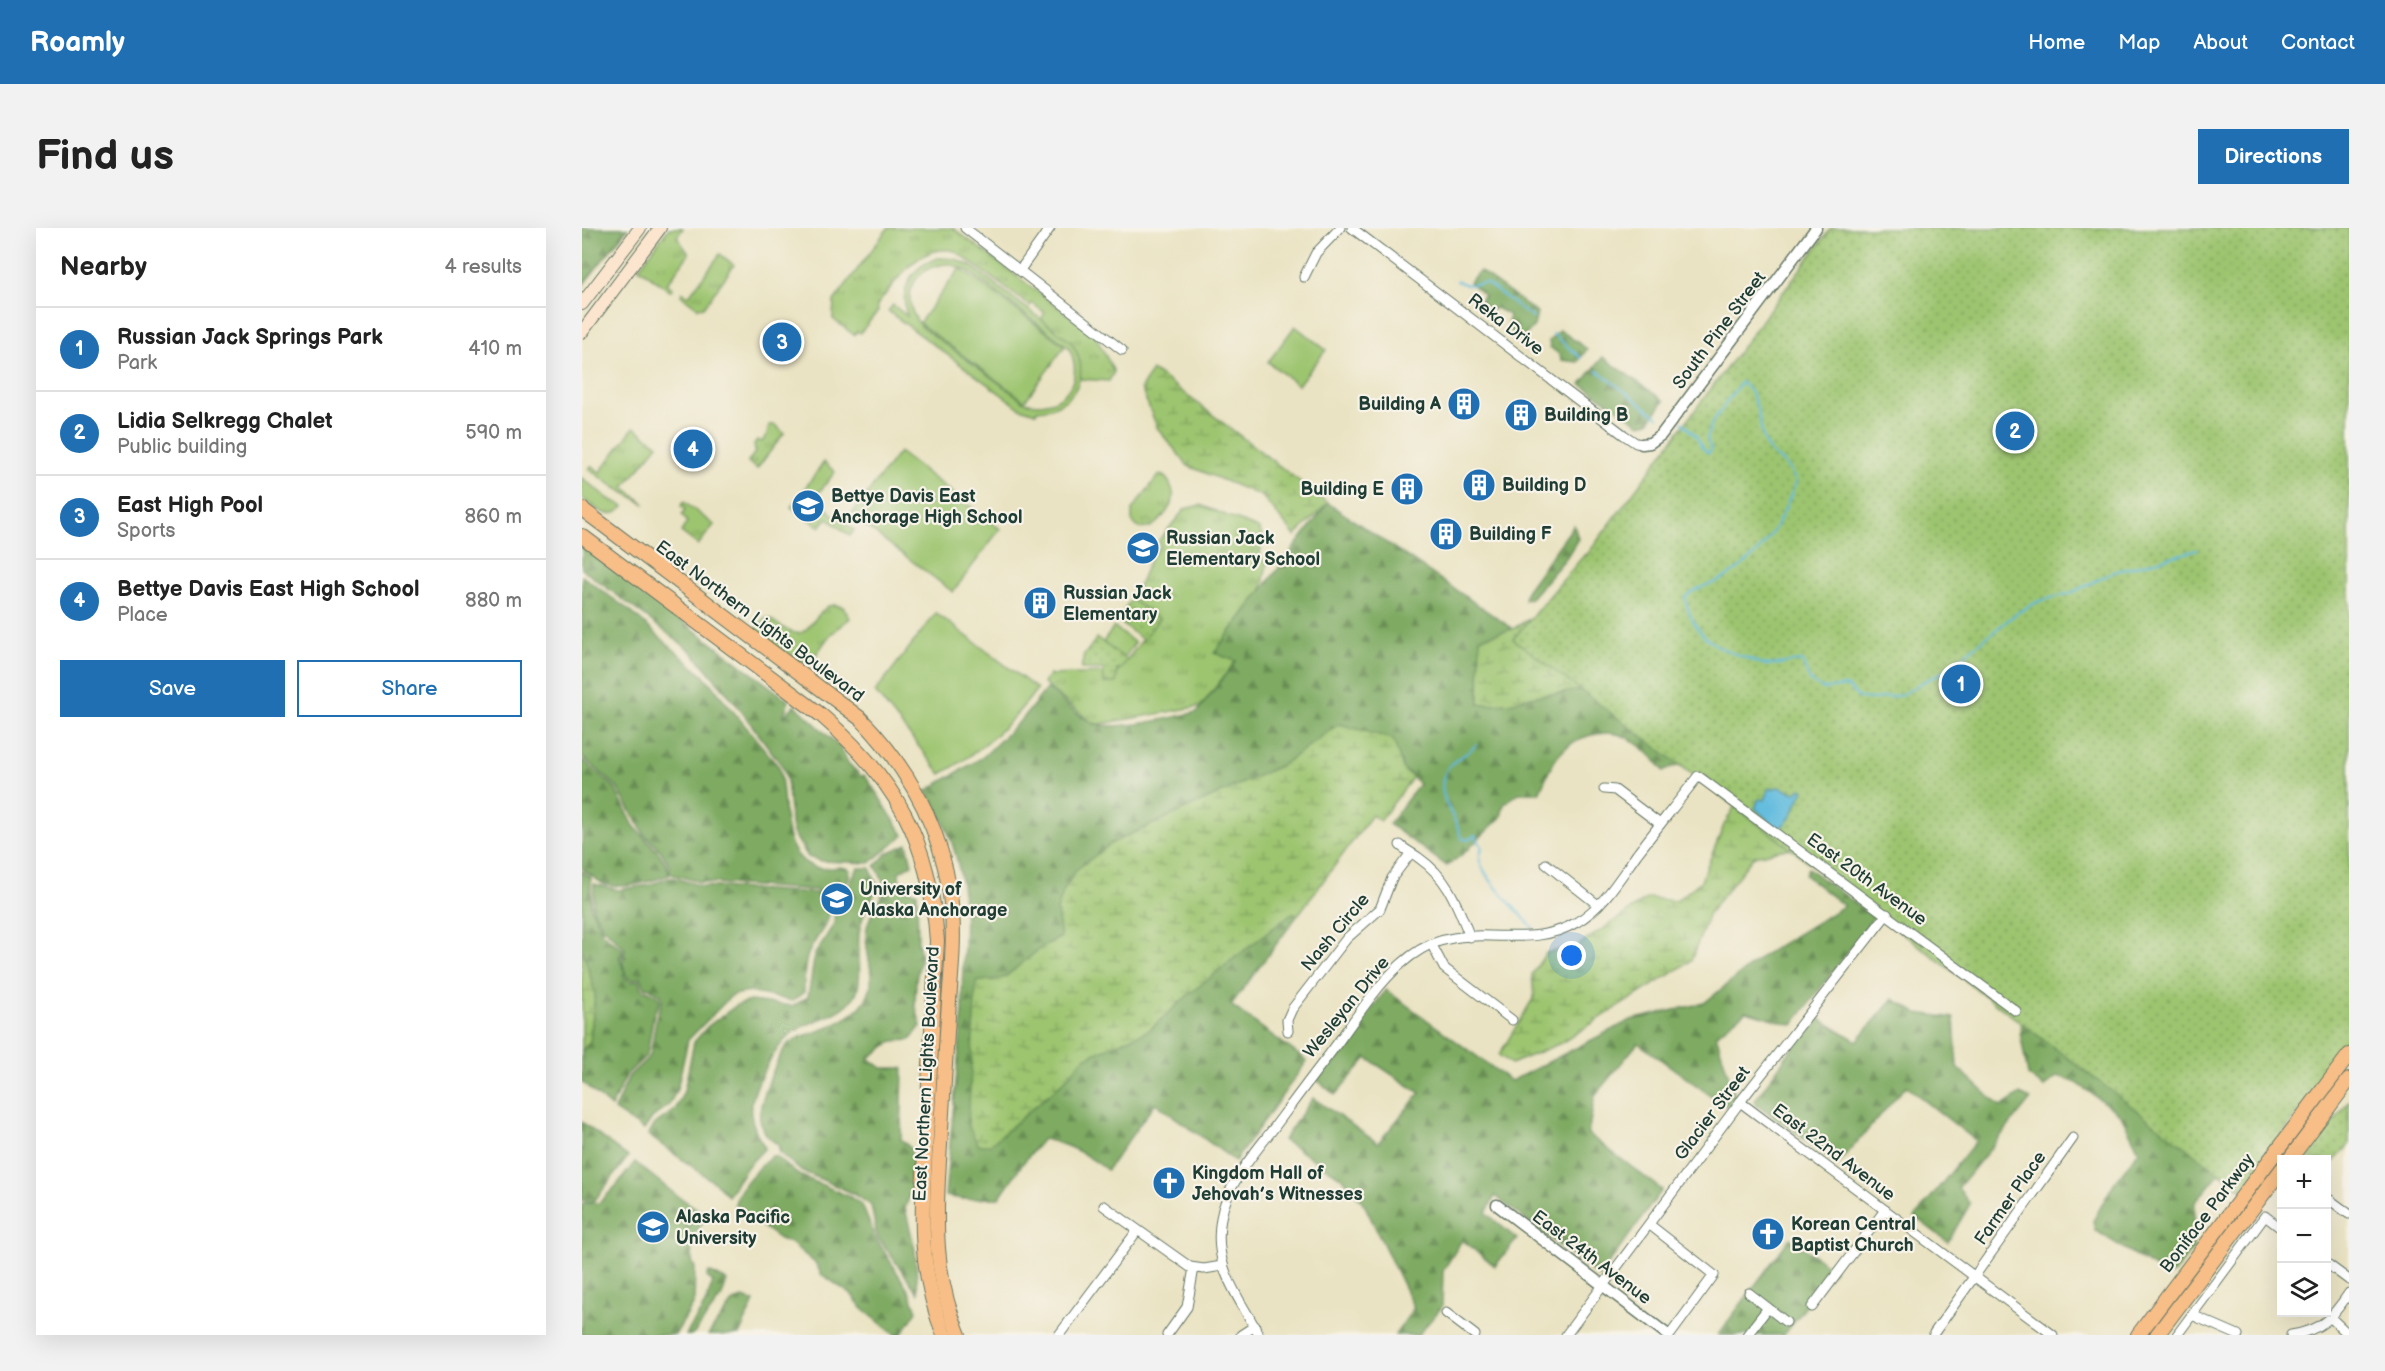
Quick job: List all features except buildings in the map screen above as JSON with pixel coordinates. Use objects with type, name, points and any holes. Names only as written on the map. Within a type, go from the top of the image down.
[{"type":"main road","points":[[582,304],[639,228]]},
{"type":"main road","points":[[582,332],[660,228]]},
{"type":"main road","name":"East Northern Lights Boulevard","points":[[582,509],[861,719],[896,758],[931,821],[944,861],[949,886],[952,934],[937,1202],[937,1253],[946,1298],[959,1335]]},
{"type":"main road","name":"East Northern Lights Boulevard","points":[[582,536],[812,708],[844,735],[880,774],[908,819],[925,863],[935,912],[937,941],[921,1236],[928,1285],[944,1335]]},
{"type":"main road","name":"Boniface Parkway","points":[[2138,1335],[2349,1055]]},
{"type":"main road","points":[[2293,1155],[2349,1080]]},
{"type":"main road","name":"Boniface Parkway","points":[[2157,1335],[2277,1176]]},
{"type":"street","points":[[965,228],[976,231],[1020,270],[1122,350]]},
{"type":"street","points":[[1020,270],[1050,228]]},
{"type":"street","points":[[1304,277],[1316,253],[1340,228]]},
{"type":"street","name":"Reka Drive","points":[[1352,228],[1624,435],[1642,444]]},
{"type":"street","name":"South Pine Street","points":[[1642,444],[1650,444],[1661,435],[1816,228]]},
{"type":"street","name":"Wesleyan Drive","points":[[1257,1331],[1230,1287],[1222,1266],[1219,1246],[1221,1218],[1234,1182],[1383,983],[1402,963],[1440,941],[1470,937],[1531,938],[1551,933],[1578,921],[1598,905],[1698,776]]},
{"type":"street","name":"East 20th Avenue","points":[[1698,776],[2016,1011]]},
{"type":"street","points":[[1604,789],[1615,790],[1660,824]]},
{"type":"street","points":[[1400,845],[1410,854],[1418,857],[1452,893],[1470,937]]},
{"type":"street","name":"Nash Circle","points":[[1288,1031],[1287,1020],[1293,1009],[1347,938],[1380,909],[1392,878],[1410,854]]},
{"type":"street","points":[[1546,864],[1598,905]]},
{"type":"street","name":"Glacier Street","points":[[1566,1335],[1740,1102],[1887,914]]},
{"type":"street","points":[[1432,945],[1444,968],[1512,1020]]},
{"type":"street","name":"East 22nd Avenue","points":[[1740,1102],[2053,1335]]},
{"type":"street","name":"Farmer Place","points":[[1934,1333],[2073,1138]]},
{"type":"street","points":[[2331,1201],[2349,1214]]},
{"type":"street","name":"East 24th Avenue","points":[[1497,1205],[1669,1335]]},
{"type":"street","points":[[1104,1206],[1180,1262],[1194,1268],[1204,1269],[1222,1266]]},
{"type":"street","points":[[1812,1307],[1885,1210]]},
{"type":"street","points":[[2177,1335],[2265,1216],[2277,1225]]},
{"type":"street","points":[[1650,1225],[1714,1275],[1669,1335]]},
{"type":"street","points":[[1059,1335],[1137,1231]]},
{"type":"street","points":[[2331,1267],[2349,1280]]},
{"type":"street","points":[[1167,1335],[1187,1307],[1194,1268]]},
{"type":"street","points":[[1749,1293],[1786,1322]]},
{"type":"street","points":[[2291,1335],[2304,1333],[2331,1318],[2349,1293]]},
{"type":"street","points":[[1747,1335],[1768,1308]]},
{"type":"street","points":[[1446,1313],[1473,1334]]},
{"type":"street","points":[[2192,1315],[2238,1335]]},
{"type":"street","points":[[2331,1318],[2349,1335]]},
{"type":"street","points":[[1241,1335],[1257,1331]]},
{"type":"green space","points":[[582,228],[628,228],[582,286]]},
{"type":"green space","points":[[669,228],[683,228],[677,237],[689,254],[667,284],[673,288],[670,291],[639,268]]},
{"type":"green space","points":[[888,228],[953,228],[1095,335],[1114,372],[1109,381],[1080,379],[1080,368],[1075,351],[1064,337],[1041,319],[1045,313],[1032,303],[1030,306],[955,251],[930,252],[910,266],[877,305],[878,311],[860,333],[857,331],[854,335],[833,319],[834,301]]},
{"type":"green space","points":[[1831,228],[2349,228],[2349,1046],[2241,1189],[1513,639],[1585,554],[1586,556]]},
{"type":"green space","points":[[2349,228],[2231,1167],[2217,1176],[2195,1203],[2193,1249],[2174,1273],[2167,1276],[2095,1230],[2093,1221],[2114,1183],[2139,1151],[2121,1115],[2077,1083],[2058,1076],[2044,1087],[2028,1075],[2020,1032],[2022,1013],[1687,765],[1672,767],[1664,771],[1637,743],[1626,737],[1608,733],[1590,736],[1572,743],[1553,763],[1539,793],[1519,793],[1504,804],[1501,817],[1447,866],[1389,824],[1419,784],[1404,771],[1393,739],[1339,724],[1284,764],[1112,843],[1057,910],[1061,937],[1042,947],[1004,978],[990,1145],[1064,1081],[1084,1058],[1149,1030],[1189,994],[1292,913],[1298,915],[1231,1005],[1307,1061],[1235,1161],[1155,1103],[1107,1170],[1076,1150],[1043,1139],[999,1198],[962,1199],[945,1196],[963,1010],[965,916],[957,859],[941,817],[926,791],[983,757],[1024,717],[1047,688],[1079,715],[1101,725],[1143,723],[1197,712],[1236,661],[1214,653],[1328,503],[1513,629],[1480,638],[1479,704],[1508,703],[1534,696],[1564,693]]},
{"type":"green space","points":[[720,254],[734,265],[704,307],[698,308],[681,295],[683,292],[689,296]]},
{"type":"green space","points":[[939,258],[955,259],[971,266],[1071,342],[1077,354],[1080,377],[1070,396],[1050,408],[1037,410],[1036,413],[1020,408],[888,311],[893,305],[907,316],[906,288],[914,273]],"holes":[[[950,264],[967,270],[1068,347],[1073,359],[1074,371],[1068,391],[1060,398],[1038,404],[1025,402],[922,327],[915,316],[910,295],[918,277],[926,270]]]},
{"type":"green space","points":[[960,268],[1065,346],[1025,401],[919,323]]},
{"type":"green space","points":[[1480,271],[1537,313],[1534,326],[1520,341],[1508,327],[1509,315],[1496,308],[1489,311],[1480,300],[1484,295],[1469,282]]},
{"type":"green space","points":[[1295,326],[1326,350],[1298,385],[1268,362]]},
{"type":"green space","points":[[1560,330],[1587,349],[1578,362],[1561,360],[1560,355],[1550,347],[1549,341]]},
{"type":"green space","points":[[1603,357],[1664,401],[1649,422],[1640,424],[1581,384]]},
{"type":"green space","points":[[1152,370],[1328,503],[1295,536],[1262,496],[1188,466],[1158,429],[1141,388]]},
{"type":"green space","points":[[769,425],[775,425],[784,433],[757,469],[748,462],[755,452],[754,444],[757,440],[762,442]]},
{"type":"green space","points":[[634,427],[658,445],[624,487],[645,504],[614,487],[589,469],[591,466],[600,472]]},
{"type":"green space","points":[[899,452],[1000,529],[953,592],[851,515]]},
{"type":"green space","points":[[824,462],[835,472],[802,514],[791,507]]},
{"type":"green space","points":[[1161,475],[1166,478],[1172,488],[1171,505],[1162,518],[1150,527],[1143,529],[1137,527],[1132,521],[1132,510],[1157,477]]},
{"type":"green space","points":[[582,478],[609,499],[624,506],[608,514],[597,509],[582,498]]},
{"type":"green space","points":[[819,499],[832,514],[854,530],[850,536],[827,518],[820,527],[807,518]]},
{"type":"green space","points":[[684,502],[714,525],[698,545],[681,532],[687,522],[682,515],[685,509],[681,506]]},
{"type":"green space","points":[[1200,505],[1258,528],[1262,535],[1260,556],[1267,564],[1261,593],[1215,653],[1236,661],[1201,706],[1095,725],[1043,683],[1049,675],[1104,673],[1104,683],[1116,682],[1117,672],[1158,620],[1132,600],[1151,558],[1160,547],[1159,540],[1185,509]]},
{"type":"green space","points":[[1574,525],[1578,539],[1566,558],[1531,598],[1524,600],[1526,591]]},
{"type":"green space","points":[[582,546],[789,701],[783,717],[795,705],[840,747],[848,763],[862,777],[864,775],[904,835],[870,863],[821,861],[808,857],[792,831],[787,781],[783,767],[733,700],[691,651],[582,569]]},
{"type":"green space","points":[[582,576],[629,610],[706,678],[779,767],[786,824],[794,850],[802,860],[814,867],[823,869],[841,867],[850,870],[848,881],[830,903],[827,895],[815,890],[700,882],[670,874],[669,864],[661,851],[644,834],[616,786],[582,757]]},
{"type":"green space","points":[[1132,600],[1159,619],[1143,640],[1122,624],[1124,610]]},
{"type":"green space","points":[[1552,604],[1606,687],[1534,696],[1509,703],[1479,704],[1480,638],[1513,629]]},
{"type":"green space","points":[[828,606],[843,607],[850,618],[830,635],[812,660],[810,658],[801,662],[754,630],[764,619],[769,618],[791,632],[803,632]]},
{"type":"green space","points":[[936,613],[1037,689],[994,737],[941,774],[875,692]]},
{"type":"green space","points":[[1114,627],[1135,643],[1124,658],[1103,642]]},
{"type":"green space","points":[[1097,638],[1127,660],[1121,669],[1117,669],[1116,683],[1104,683],[1103,669],[1081,669],[1084,655]]},
{"type":"green space","points":[[1339,724],[1393,739],[1404,771],[1413,777],[1380,821],[1372,815],[1298,915],[1292,913],[1189,994],[1149,1030],[1084,1058],[1064,1081],[990,1145],[978,1145],[968,1125],[976,982],[1004,978],[1042,947],[1061,937],[1057,910],[1064,889],[1076,870],[1112,843],[1284,764]]},
{"type":"green space","points":[[582,760],[614,787],[634,826],[659,853],[667,865],[669,875],[645,882],[617,886],[602,883],[582,868]]},
{"type":"green space","points":[[1740,797],[1800,846],[1754,856],[1709,913],[1691,961],[1561,1043],[1511,1064],[1499,1055],[1534,997],[1532,974],[1546,953],[1577,946],[1648,898],[1676,901],[1701,881],[1724,825]]},
{"type":"green space","points":[[907,844],[912,864],[899,872],[900,886],[917,893],[918,942],[921,956],[916,980],[915,1004],[921,1026],[910,1040],[893,1041],[869,1058],[882,1068],[903,1068],[901,1139],[910,1148],[917,1177],[905,1208],[915,1250],[918,1293],[877,1236],[871,1205],[850,1192],[800,1170],[780,1153],[778,1144],[770,1139],[760,1121],[761,1105],[771,1076],[788,1044],[845,1019],[859,1008],[868,995],[871,987],[871,970],[866,944],[867,927],[883,890],[881,876],[875,866],[887,853]]},
{"type":"green space","points":[[858,868],[870,868],[878,887],[866,909],[860,927],[857,991],[848,1004],[841,1009],[795,1031],[772,1056],[751,1105],[753,1123],[765,1148],[747,1167],[728,1196],[719,1186],[648,1135],[655,1124],[675,1110],[684,1091],[694,1042],[708,1026],[737,1005],[750,1001],[793,1006],[808,997],[815,954],[834,924],[835,903],[847,889]]},
{"type":"green space","points":[[1808,868],[1874,917],[1793,1025],[1746,1011],[1716,1035],[1735,1096],[1725,1106],[1638,1043],[1595,1095],[1588,1134],[1662,1190],[1599,1277],[1495,1196],[1486,1213],[1517,1239],[1495,1266],[1462,1240],[1443,1271],[1442,1307],[1418,1335],[1395,1335],[1414,1308],[1364,1204],[1344,1179],[1283,1140],[1313,1098],[1378,1143],[1420,1093],[1367,1058],[1335,1095],[1317,1080],[1386,990],[1511,1081],[1631,1020],[1704,1003],[1765,954],[1844,906],[1805,875]]},
{"type":"green space","points":[[582,871],[591,878],[591,909],[599,924],[599,930],[623,950],[620,960],[625,974],[623,976],[631,982],[640,980],[643,991],[647,990],[659,997],[660,1002],[654,1013],[647,1055],[627,1074],[611,1107],[582,1082],[582,1051],[590,1041],[595,993],[582,948]]},
{"type":"green space","points":[[669,878],[702,886],[816,893],[825,897],[828,914],[824,927],[808,954],[804,992],[793,1001],[750,992],[732,995],[688,1040],[677,1089],[669,1105],[652,1118],[644,1130],[614,1110],[629,1076],[650,1056],[657,1014],[662,1002],[661,995],[648,987],[645,988],[641,977],[632,980],[626,976],[622,961],[625,949],[605,929],[601,930],[601,923],[593,910],[594,884],[618,890],[649,885]]},
{"type":"green space","points":[[582,948],[595,993],[590,1041],[582,1051]]},
{"type":"green space","points":[[1893,999],[1917,1013],[1954,1018],[1957,1067],[2001,1107],[2020,1094],[2031,1099],[1958,1188],[1970,1204],[1948,1242],[1915,1217],[1976,1141],[1906,1086],[1838,1164],[1754,1102],[1815,1016],[1857,1041]]},
{"type":"green space","points":[[2349,1101],[2349,1145],[2331,1165],[2331,1155],[2309,1155]]},
{"type":"green space","points":[[582,1122],[628,1157],[595,1200],[591,1202],[582,1200]]},
{"type":"green space","points":[[772,1156],[776,1156],[797,1174],[850,1197],[862,1205],[875,1237],[910,1293],[917,1311],[901,1335],[895,1335],[862,1308],[852,1295],[821,1274],[816,1264],[791,1243],[780,1239],[735,1207],[743,1186]]},
{"type":"green space","name":"Alaska Pacific University","points":[[635,1162],[676,1195],[708,1216],[691,1238],[692,1261],[695,1268],[694,1303],[675,1335],[582,1335],[582,1203],[599,1203]]},
{"type":"green space","points":[[1790,1238],[1834,1270],[1784,1335],[1718,1335]]},
{"type":"green space","points":[[709,1272],[727,1281],[722,1296],[693,1335],[686,1335],[705,1304],[713,1282],[707,1277]]},
{"type":"green space","points":[[743,1298],[754,1302],[739,1335],[708,1335],[733,1301]]},
{"type":"water","points":[[1779,787],[1795,793],[1801,788],[1804,790],[1790,818],[1779,830],[1755,808],[1759,799],[1765,800],[1769,789]]},
{"type":"waterway","points":[[1457,281],[1467,285],[1486,283],[1533,318]]},
{"type":"waterway","points":[[1553,334],[1581,358]]},
{"type":"waterway","points":[[1598,371],[1658,417]]},
{"type":"waterway","points":[[1682,422],[1697,437],[1702,448],[1709,453],[1711,450],[1707,438],[1712,423],[1741,382],[1755,402],[1766,446],[1789,469],[1796,482],[1777,526],[1760,550],[1737,570],[1685,597],[1693,621],[1706,638],[1724,649],[1766,665],[1802,661],[1810,681],[1823,689],[1847,686],[1859,698],[1874,699],[1902,695],[1943,672],[2017,613],[2039,601],[2071,593],[2114,572],[2197,550]]},
{"type":"waterway","points":[[1476,745],[1448,768],[1442,787],[1444,796],[1461,838],[1468,840],[1475,835],[1482,847],[1480,861],[1488,877],[1533,928]]},
{"type":"place","name":"East High Pool","points":[[782,342]]},
{"type":"place","name":"Building A","points":[[1464,404]]},
{"type":"place","name":"Building B","points":[[1521,415]]},
{"type":"place","name":"Lidia Selkregg Chalet","points":[[2015,431]]},
{"type":"place","name":"Bettye Davis East High School","points":[[693,449]]},
{"type":"place","name":"Building D","points":[[1479,485]]},
{"type":"place","name":"Building E","points":[[1407,489]]},
{"type":"place","name":"Bettye Davis East Anchorage High School","points":[[808,506]]},
{"type":"place","name":"Building F","points":[[1446,534]]},
{"type":"place","name":"Russian Jack Elementary School","points":[[1143,548]]},
{"type":"place","name":"Russian Jack Elementary","points":[[1040,603]]},
{"type":"place","name":"Russian Jack Springs Park","points":[[1961,684]]},
{"type":"place","name":"University of Alaska Anchorage","points":[[837,899]]},
{"type":"place","name":"Kingdom Hall of Jehovah’s Witnesses","points":[[1169,1183]]},
{"type":"place","name":"Alaska Pacific University","points":[[653,1227]]},
{"type":"place","name":"Korean Central Baptist Church","points":[[1768,1234]]}]
